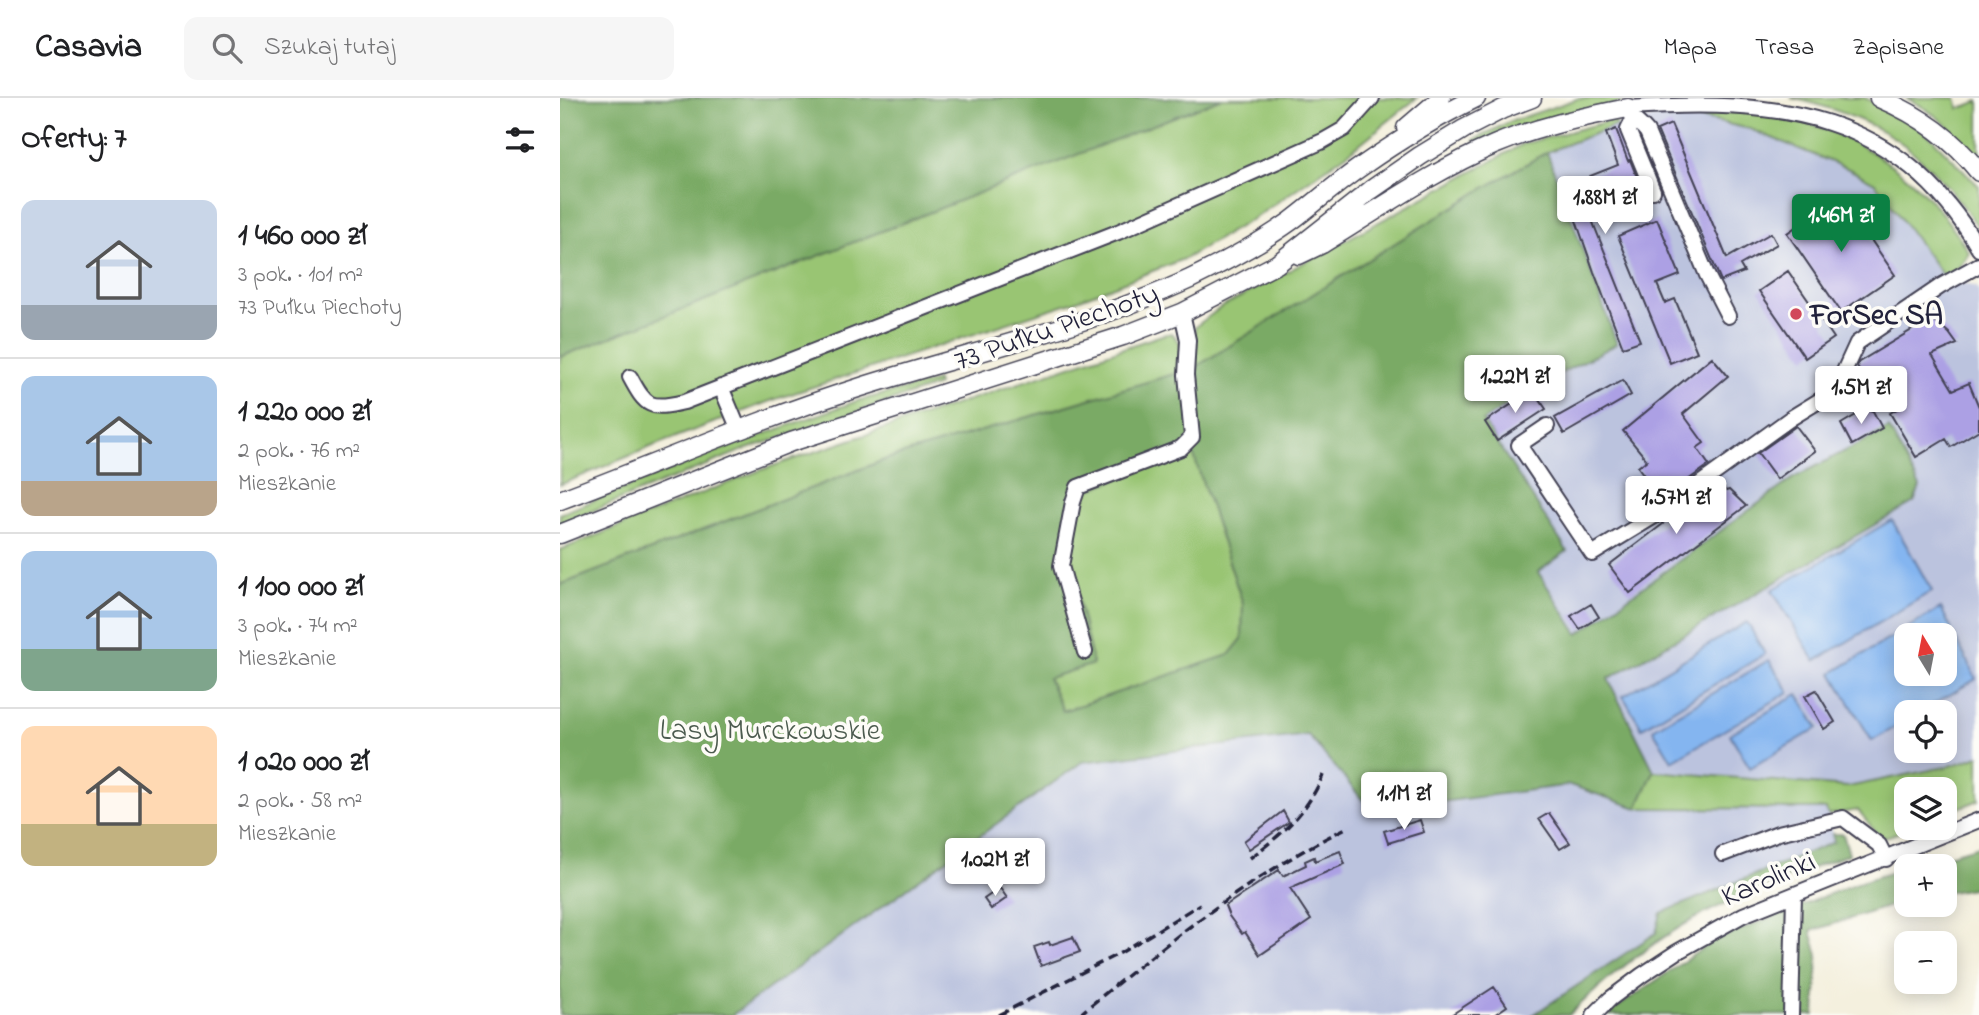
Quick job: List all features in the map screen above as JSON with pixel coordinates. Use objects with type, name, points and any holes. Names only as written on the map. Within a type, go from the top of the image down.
[{"type":"main road","points":[[1361,166],[1441,98]]},
{"type":"main road","name":"73 Pułku Piechoty","points":[[560,500],[739,430],[855,389],[1126,305],[1188,280],[1247,249],[1289,222],[1361,166],[1451,110],[1476,98]]},
{"type":"main road","name":"73 Pułku Piechoty","points":[[560,534],[791,443],[1124,336],[1182,313],[1277,264],[1419,156],[1503,109],[1532,98]]},
{"type":"main road","points":[[1879,98],[1929,125],[1979,172]]},
{"type":"main road","points":[[1277,264],[1322,244],[1452,165],[1493,146],[1561,122],[1630,114]]},
{"type":"street","points":[[630,377],[642,399],[657,407],[684,402],[1118,232],[1344,129],[1372,98]]},
{"type":"street","points":[[1630,114],[1685,100],[1740,100],[1781,104],[1843,123],[1876,140],[1917,171],[1963,221],[1979,249]]},
{"type":"street","points":[[1630,114],[1628,130],[1653,191]]},
{"type":"street","points":[[1630,114],[1647,132],[1707,275],[1728,316]]},
{"type":"street","points":[[1547,426],[1519,445],[1592,554],[1661,512],[1791,418],[1835,391],[1857,343],[1941,286],[1979,265]]},
{"type":"street","points":[[1085,652],[1061,566],[1073,502],[1078,487],[1181,448],[1192,437],[1186,374],[1188,340],[1182,313]]},
{"type":"street","points":[[721,387],[739,430]]},
{"type":"street","points":[[1723,854],[1778,832],[1843,818],[1880,845],[1886,859]]},
{"type":"street","name":"Karolinki","points":[[1594,1015],[1621,991],[1676,952],[1743,915],[1979,820]]},
{"type":"street","points":[[1791,1015],[1794,895]]},
{"type":"shaded area","points":[[1667,115],[1726,119],[1849,169],[1875,183],[1945,278],[1977,287],[1979,756],[1950,766],[1848,787],[1654,771],[1607,679],[1914,502],[1795,477],[1578,634],[1537,572],[1567,550],[1483,421],[1532,388],[1617,344],[1547,152],[1617,125]]},
{"type":"shaded area","points":[[1308,735],[1372,811],[1570,785],[1637,808],[1826,809],[1835,842],[1661,913],[1656,933],[1533,1015],[732,1015],[1082,762]]},
{"type":"green space","points":[[560,98],[1222,98],[560,357]]},
{"type":"green space","points":[[1222,98],[1417,98],[1352,150],[1259,215],[1186,258],[1075,301],[773,400],[560,485],[560,357]]},
{"type":"green space","points":[[1622,98],[1622,102],[1477,146],[1474,140],[1509,122],[1577,99]]},
{"type":"green space","points":[[1791,98],[1865,98],[1900,114],[1931,137],[1979,186],[1979,229],[1938,176],[1899,141],[1852,117]]},
{"type":"green space","points":[[1906,98],[1956,98],[1959,109],[1979,101],[1979,159],[1936,117]]},
{"type":"green space","points":[[1699,113],[1766,113],[1820,127],[1871,151],[1894,167],[1939,209],[1969,252],[1965,260],[1955,270],[1943,276],[1875,183],[1849,169],[1750,129],[1696,117]]},
{"type":"green space","points":[[1613,120],[1617,125],[1547,152],[1476,193],[1194,368],[1195,327],[1220,308],[1523,144]]},
{"type":"green space","name":"Lasy Murckowskie","points":[[1547,152],[1617,344],[1532,388],[1483,421],[1567,551],[1538,572],[1578,634],[1795,477],[1889,428],[1920,487],[1914,502],[1608,679],[1654,771],[1637,808],[1570,785],[1372,811],[1308,735],[1082,762],[732,1015],[560,1015],[560,585],[887,459],[1194,368]],"holes":[[[1192,450],[1243,604],[1242,639],[1229,655],[1063,711],[1048,678],[1093,664],[1067,552],[1080,493]]]},
{"type":"green space","points":[[1172,333],[1181,344],[1179,373],[887,459],[560,585],[560,550],[758,471]]},
{"type":"green space","points":[[937,381],[938,385],[741,451],[560,524],[560,514],[720,450],[857,401]]},
{"type":"green space","points":[[1192,450],[1243,605],[1242,639],[1229,655],[1063,711],[1048,678],[1093,664],[1067,552],[1080,493]]},
{"type":"green space","points":[[1979,756],[1979,800],[1957,809],[1957,777],[1897,777],[1950,766]]},
{"type":"green space","points":[[1654,771],[1848,787],[1894,778],[1894,834],[1881,839],[1858,810],[1828,815],[1826,809],[1637,808]]},
{"type":"green space","points":[[1832,834],[1843,834],[1849,854],[1733,900],[1696,918],[1662,938],[1630,962],[1569,1015],[1533,1015],[1656,933],[1661,913],[1834,842]]},
{"type":"green space","points":[[1979,846],[1979,887],[1957,891],[1957,854],[1952,854]]},
{"type":"green space","points":[[1894,872],[1894,905],[1811,931],[1818,955],[1815,1015],[1609,1015],[1715,940],[1857,883]]},
{"type":"water","points":[[1892,520],[1932,591],[1815,661],[1772,590]]},
{"type":"water","points":[[1941,608],[1948,623],[1916,623]]},
{"type":"water","points":[[1747,622],[1765,654],[1642,728],[1623,696]]},
{"type":"water","points":[[1894,636],[1894,686],[1957,686],[1957,640],[1976,679],[1940,700],[1894,700],[1894,728],[1872,741],[1832,673]]},
{"type":"water","points":[[1769,660],[1789,692],[1672,761],[1653,729]]},
{"type":"water","points":[[1798,694],[1818,728],[1750,768],[1730,734]]},
{"type":"building","points":[[1671,124],[1727,258],[1771,233],[1777,244],[1740,265],[1744,272],[1721,281],[1657,130]]},
{"type":"building","points":[[1616,129],[1638,180],[1621,186],[1619,183],[1585,196],[1640,341],[1623,347],[1565,189],[1618,165],[1606,133]]},
{"type":"building","points":[[1841,196],[1895,275],[1841,312],[1787,233]]},
{"type":"building","points":[[1657,219],[1680,275],[1657,284],[1665,303],[1675,299],[1697,352],[1670,363],[1618,236]]},
{"type":"building","name":"ForSec SA","points":[[1788,271],[1834,338],[1805,358],[1759,291]]},
{"type":"building","points":[[1916,316],[1941,326],[1957,344],[1932,355],[1953,390],[1969,383],[1979,407],[1979,430],[1951,447],[1946,439],[1916,457],[1890,413],[1904,405],[1885,374],[1869,384],[1857,366],[1859,362],[1920,325]]},
{"type":"building","points":[[1712,357],[1728,376],[1683,414],[1704,443],[1697,448],[1709,465],[1650,507],[1647,503],[1658,495],[1638,467],[1647,460],[1623,431]]},
{"type":"building","points":[[1623,380],[1631,395],[1564,434],[1555,418]]},
{"type":"building","points":[[1533,390],[1546,409],[1497,441],[1485,422]]},
{"type":"building","points":[[1866,409],[1873,411],[1882,428],[1852,445],[1841,424]]},
{"type":"building","points":[[1796,426],[1815,451],[1777,479],[1758,453]]},
{"type":"building","points":[[1719,482],[1746,506],[1630,593],[1609,565]]},
{"type":"building","points":[[1591,604],[1599,617],[1580,629],[1571,616]]},
{"type":"building","points":[[1816,690],[1835,722],[1824,729],[1805,696]]},
{"type":"building","points":[[1283,811],[1289,822],[1249,849],[1244,841]]},
{"type":"building","points":[[1549,813],[1570,843],[1560,849],[1539,819]]},
{"type":"building","points":[[1420,820],[1424,832],[1388,843],[1384,831]]},
{"type":"building","points":[[1340,851],[1345,864],[1290,888],[1311,920],[1260,955],[1245,932],[1242,934],[1229,916],[1225,906],[1279,870],[1283,876],[1306,865],[1305,861],[1314,857],[1315,861]]},
{"type":"building","points":[[1000,888],[1007,898],[991,909],[984,899]]},
{"type":"building","points":[[1073,937],[1080,952],[1041,966],[1034,947]]},
{"type":"building","points":[[1494,987],[1507,1006],[1494,1015],[1451,1015]]},
{"type":"railway","points":[[1250,858],[1292,822],[1310,800],[1323,775]]},
{"type":"railway","points":[[1079,1015],[1208,913],[1276,867],[1348,827]]},
{"type":"railway","points":[[999,1015],[1122,952],[1200,904]]},
{"type":"place","name":"ForSec SA","points":[[1796,314]]}]
